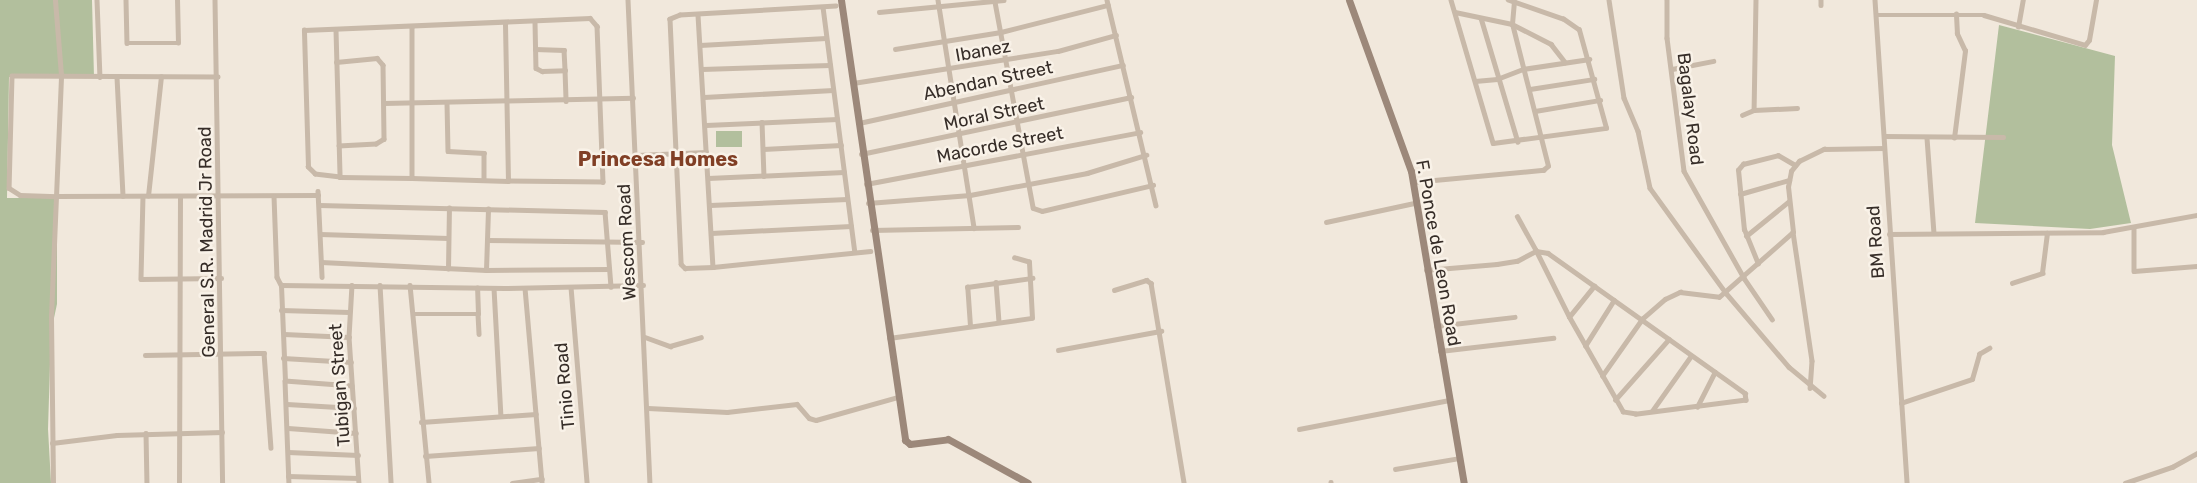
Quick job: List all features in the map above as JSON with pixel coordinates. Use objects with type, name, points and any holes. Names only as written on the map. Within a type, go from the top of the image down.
[{"type":"street","points":[[53,483],[51,316],[61,75],[55,0]]},
{"type":"street","points":[[97,0],[100,77]]},
{"type":"street","points":[[126,0],[127,43],[178,43],[177,0]]},
{"type":"street","name":"General S.R. Madrid Jr Road","points":[[215,0],[223,483]]},
{"type":"street","name":"Wescom Road","points":[[628,0],[642,242],[650,483]]},
{"type":"street","points":[[938,0],[974,228]]},
{"type":"street","points":[[879,12],[939,9],[1003,0]]},
{"type":"street","name":"F. Ponce de Leon Road","points":[[1349,0],[1413,182],[1426,270],[1464,483]]},
{"type":"street","points":[[1413,182],[1543,170],[1548,161],[1542,139],[1530,89],[1512,24],[1511,1],[1574,25],[1589,59],[1607,123],[1604,129],[1542,139],[1493,143],[1451,0]]},
{"type":"street","points":[[1609,0],[1624,98],[1638,131],[1650,188],[1726,293],[1810,388],[1824,396]]},
{"type":"street","name":"Bagalay Road","points":[[1667,0],[1672,69],[1684,171],[1744,278],[1772,319]]},
{"type":"street","points":[[1754,110],[1756,0]]},
{"type":"street","name":"BM Road","points":[[1875,0],[1907,483]]},
{"type":"street","points":[[2018,27],[2023,0]]},
{"type":"street","points":[[1875,15],[1984,15],[2018,27],[2087,44],[2096,0]]},
{"type":"street","points":[[995,2],[1034,208],[1039,211],[1153,185]]},
{"type":"street","points":[[870,251],[713,267],[685,268],[681,264],[669,20],[680,15],[823,7],[838,3],[853,83],[868,203],[905,440],[910,444],[948,438],[1029,483]]},
{"type":"street","points":[[895,49],[1001,32],[1107,3],[1146,155],[1156,205]]},
{"type":"street","points":[[823,7],[855,252]]},
{"type":"street","points":[[1455,12],[1512,24],[1551,44],[1565,62]]},
{"type":"street","points":[[1954,138],[1965,51],[1957,34],[1956,14]]},
{"type":"street","points":[[698,15],[713,267]]},
{"type":"street","points":[[1481,18],[1497,79],[1518,142]]},
{"type":"street","points":[[595,21],[601,100],[603,183],[340,177],[315,174],[308,167],[302,35],[309,28],[336,30],[412,28],[535,22],[595,21]]},
{"type":"street","points":[[535,22],[538,71],[565,70]]},
{"type":"street","points":[[505,24],[508,181]]},
{"type":"street","points":[[412,28],[412,178]]},
{"type":"street","points":[[336,30],[340,177]]},
{"type":"street","name":"Ibanez","points":[[853,83],[1006,60],[1116,35]]},
{"type":"street","points":[[700,45],[826,38]]},
{"type":"street","points":[[535,49],[564,50],[566,101]]},
{"type":"street","points":[[1475,81],[1497,79],[1523,69],[1589,59]]},
{"type":"street","points":[[336,62],[381,60],[384,103],[382,142],[339,147]]},
{"type":"street","points":[[1672,69],[1713,61]]},
{"type":"street","points":[[702,69],[830,65]]},
{"type":"street","name":"Abendan Street","points":[[859,123],[1123,65]]},
{"type":"street","points":[[218,77],[100,77],[20,73],[10,80],[9,188],[20,195],[57,196],[274,196],[318,193],[322,277]]},
{"type":"street","points":[[117,77],[123,196]]},
{"type":"street","points":[[161,77],[146,196],[141,279],[221,278]]},
{"type":"street","points":[[1530,89],[1594,79]]},
{"type":"street","points":[[704,97],[833,90]]},
{"type":"street","name":"Moral Street","points":[[861,154],[1017,123],[1131,97]]},
{"type":"street","points":[[384,103],[633,98]]},
{"type":"street","points":[[1535,111],[1600,100]]},
{"type":"street","points":[[447,103],[447,151],[484,153],[484,180]]},
{"type":"street","points":[[1742,115],[1754,110],[1797,108]]},
{"type":"street","points":[[706,125],[837,119]]},
{"type":"street","points":[[762,122],[764,176]]},
{"type":"street","name":"Macorde Street","points":[[866,184],[1140,132]]},
{"type":"street","points":[[1884,136],[1954,138],[2003,136]]},
{"type":"street","points":[[1927,138],[1934,233]]},
{"type":"street","points":[[763,149],[841,145]]},
{"type":"street","points":[[1810,388],[1812,361],[1788,202],[1789,180],[1795,165],[1824,149],[1884,148]]},
{"type":"street","points":[[636,155],[706,152]]},
{"type":"street","points":[[868,203],[970,195],[1087,173],[1146,155]]},
{"type":"street","points":[[1758,264],[1746,236],[1738,170],[1743,164],[1778,155],[1795,165]]},
{"type":"street","points":[[708,178],[844,172]]},
{"type":"street","points":[[1740,194],[1789,180]]},
{"type":"street","points":[[274,196],[277,277],[281,285],[284,334],[283,358],[289,483]]},
{"type":"street","points":[[179,483],[180,197]]},
{"type":"street","points":[[710,205],[847,199]]},
{"type":"street","points":[[1746,236],[1788,202]]},
{"type":"street","points":[[1326,222],[1415,204]]},
{"type":"street","points":[[319,205],[605,212],[611,287]]},
{"type":"street","points":[[448,269],[449,208]]},
{"type":"street","points":[[486,270],[488,209]]},
{"type":"street","points":[[1889,234],[2047,233],[2134,227],[2197,215]]},
{"type":"street","points":[[1426,270],[1517,261],[1536,251],[1550,254],[1745,393],[1746,400],[1626,413],[1585,346],[1536,251],[1517,217]]},
{"type":"street","points":[[711,233],[851,226]]},
{"type":"street","points":[[872,230],[1018,227]]},
{"type":"street","points":[[2134,227],[2133,271],[2197,267]]},
{"type":"street","points":[[1602,376],[1642,319],[1680,292],[1715,298],[1726,293],[1793,232]]},
{"type":"street","points":[[2012,283],[2042,273],[2047,233]]},
{"type":"street","points":[[320,234],[448,238]]},
{"type":"street","points":[[487,240],[642,242]]},
{"type":"street","points":[[888,338],[1032,318],[1032,278],[1029,260],[1015,258]]},
{"type":"street","points":[[321,262],[486,270],[609,269]]},
{"type":"street","points":[[970,326],[967,287],[1032,278]]},
{"type":"street","points":[[996,282],[999,322]]},
{"type":"street","points":[[1114,290],[1150,282],[1161,331],[1184,483]]},
{"type":"street","points":[[281,285],[410,285],[477,288],[643,285]]},
{"type":"street","name":"Tubigan Street","points":[[352,285],[349,337],[358,481]]},
{"type":"street","points":[[380,285],[391,483]]},
{"type":"street","points":[[410,285],[421,422],[429,483]]},
{"type":"street","points":[[1569,317],[1594,286]]},
{"type":"street","name":"Tinio Road","points":[[571,287],[587,483]]},
{"type":"street","points":[[477,288],[479,334]]},
{"type":"street","points":[[494,288],[501,416]]},
{"type":"street","points":[[512,483],[542,481],[525,288]]},
{"type":"street","points":[[1585,346],[1614,300]]},
{"type":"street","points":[[282,310],[349,312]]},
{"type":"street","points":[[413,314],[478,314]]},
{"type":"street","points":[[1436,326],[1514,317]]},
{"type":"street","points":[[1058,350],[1161,331]]},
{"type":"street","points":[[284,334],[349,337]]},
{"type":"street","points":[[645,337],[670,346],[701,337]]},
{"type":"street","points":[[1440,351],[1553,338]]},
{"type":"street","points":[[1616,400],[1669,339]]},
{"type":"street","points":[[1901,403],[1972,379],[1979,354],[1989,348]]},
{"type":"street","points":[[145,355],[266,355],[271,448]]},
{"type":"street","points":[[1652,411],[1691,356]]},
{"type":"street","points":[[283,358],[351,362]]},
{"type":"street","points":[[1697,407],[1714,372]]},
{"type":"street","points":[[285,381],[352,386]]},
{"type":"street","points":[[648,408],[727,412],[797,404],[809,418],[816,420],[898,397]]},
{"type":"street","points":[[1299,429],[1450,400]]},
{"type":"street","points":[[286,404],[354,408]]},
{"type":"street","points":[[421,422],[536,414]]},
{"type":"street","points":[[288,428],[356,433]]},
{"type":"street","points":[[52,443],[146,433],[222,432]]},
{"type":"street","points":[[146,433],[147,483]]},
{"type":"street","points":[[425,456],[539,448]]},
{"type":"street","points":[[288,452],[358,455]]},
{"type":"street","points":[[2125,483],[2172,467],[2197,453]]},
{"type":"street","points":[[1395,469],[1460,458]]},
{"type":"street","points":[[288,476],[358,481]]},
{"type":"green space","points":[[0,0],[92,0],[94,77],[9,77],[7,198],[57,198],[57,304],[51,332],[48,429],[51,483],[0,483]]},
{"type":"green space","points":[[1999,25],[2115,56],[2112,145],[2131,223],[2090,229],[1975,223]]},
{"type":"green space","points":[[716,131],[742,131],[742,147],[716,147]]},
{"type":"district","name":"Princesa Homes","points":[[658,159]]}]
